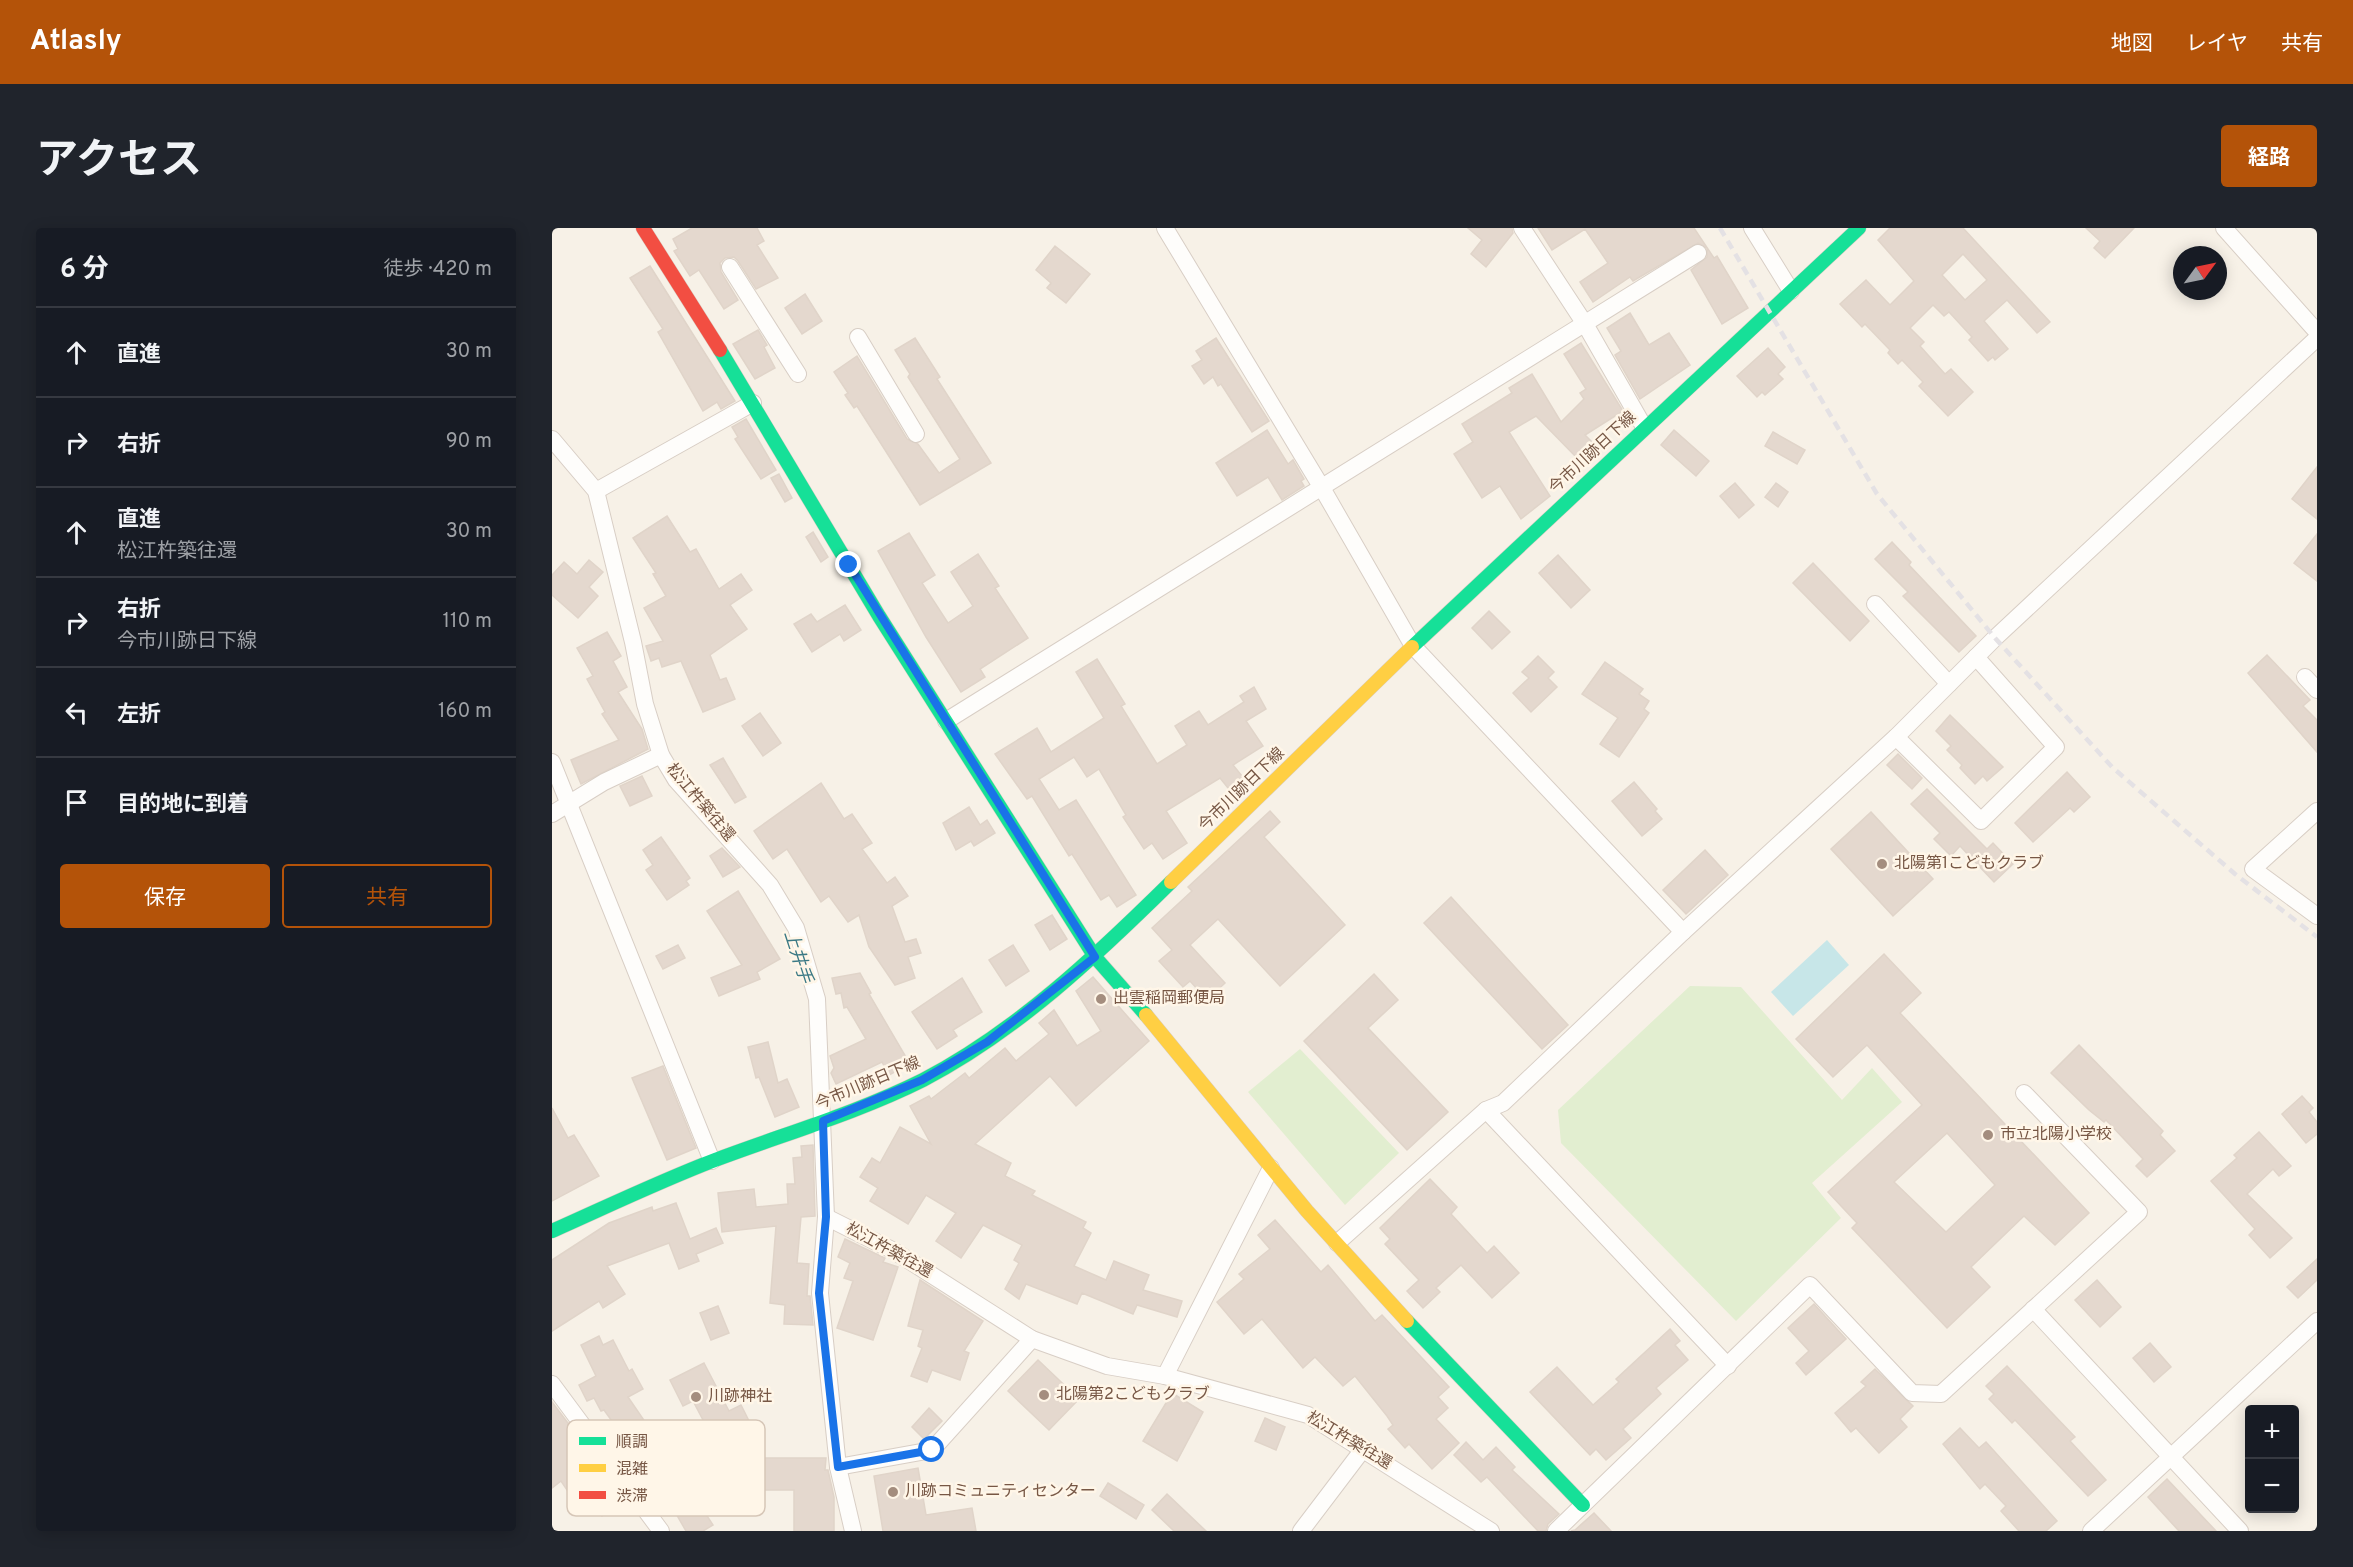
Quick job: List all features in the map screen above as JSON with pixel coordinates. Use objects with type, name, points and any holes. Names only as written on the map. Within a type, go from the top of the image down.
[{"type":"street","points":[[643,228],[753,403],[879,616],[1095,957],[1187,1063],[1271,1168],[1337,1243],[1432,1349],[1583,1505]]},
{"type":"street","points":[[1165,228],[1322,488],[1413,646],[1683,932]]},
{"type":"street","points":[[1522,228],[1585,324],[1644,427]]},
{"type":"street","points":[[1752,228],[1791,291]]},
{"type":"street","name":"今市川跡日下線","points":[[552,1231],[712,1161],[823,1121],[922,1080],[987,1042],[1095,957],[1413,646],[1644,427],[1859,228]]},
{"type":"street","points":[[2224,228],[2317,332]]},
{"type":"street","points":[[946,721],[1698,253]]},
{"type":"street","points":[[730,267],[798,374]]},
{"type":"street","points":[[858,337],[916,434]]},
{"type":"street","points":[[1337,1243],[1486,1110],[1503,1103],[1683,932],[1896,737],[1976,657],[2317,338]]},
{"type":"street","points":[[596,491],[753,403]]},
{"type":"street","name":"松江杵築往還","points":[[552,440],[596,491],[633,642],[645,704],[661,755],[676,780],[770,885],[795,928],[818,999],[826,1217],[894,1251],[1032,1339],[1107,1366],[1165,1376],[1308,1415],[1364,1448],[1491,1531]]},
{"type":"street","points":[[1875,604],[1949,684]]},
{"type":"street","points":[[1896,737],[1981,821],[2056,747],[1976,657]]},
{"type":"street","points":[[2305,677],[2317,690]]},
{"type":"street","points":[[552,814],[604,782],[661,755]]},
{"type":"street","points":[[552,762],[712,1161]]},
{"type":"street","points":[[2317,811],[2253,869],[2317,916]]},
{"type":"street","points":[[1556,1531],[1810,1285],[1912,1393],[1941,1394],[2139,1212],[2024,1093]]},
{"type":"street","points":[[1486,1110],[1728,1366]]},
{"type":"street","points":[[1165,1376],[1271,1168]]},
{"type":"street","points":[[826,1217],[819,1293],[838,1467],[853,1531]]},
{"type":"street","points":[[2033,1309],[2169,1458],[2240,1531]]},
{"type":"street","points":[[2091,1531],[2317,1321]]},
{"type":"street","points":[[838,1467],[932,1450],[1032,1339]]},
{"type":"street","points":[[552,1384],[579,1420]]},
{"type":"street","points":[[1301,1531],[1364,1448]]},
{"type":"street","points":[[650,1516],[661,1531]]},
{"type":"green space","points":[[1690,986],[1741,987],[1842,1100],[1872,1068],[1902,1102],[1812,1183],[1841,1218],[1736,1321],[1561,1143],[1558,1110]]},
{"type":"green space","points":[[1300,1049],[1399,1153],[1345,1205],[1248,1092]]},
{"type":"water","points":[[1827,940],[1849,965],[1793,1016],[1771,992]]},
{"type":"building","points":[[692,228],[757,228],[764,241],[757,245],[778,278],[756,289],[734,257],[725,258],[720,263],[721,272],[738,300],[724,309],[699,270],[690,276],[674,251],[678,249],[673,239]]},
{"type":"building","points":[[1468,228],[1512,228],[1513,233],[1486,267],[1471,254],[1482,240]]},
{"type":"building","points":[[1538,228],[1694,228],[1714,258],[1717,256],[1748,308],[1722,324],[1691,270],[1707,257],[1707,248],[1698,243],[1633,281],[1630,277],[1593,302],[1580,282],[1608,263],[1585,229],[1552,250]]},
{"type":"building","points":[[1890,228],[1963,228],[2050,322],[2037,333],[2007,300],[1984,321],[2008,349],[1995,360],[1993,357],[1988,361],[1969,340],[1972,337],[1949,312],[1944,316],[1933,305],[1910,328],[1924,342],[1920,346],[1945,374],[1951,369],[1973,392],[1948,416],[1919,386],[1923,382],[1902,360],[1898,364],[1888,353],[1890,350],[1865,324],[1862,327],[1840,304],[1866,280],[1890,305],[1914,281],[1878,240]],"holes":[[[1963,254],[1987,280],[1965,300],[1942,275]]]},
{"type":"building","points":[[2086,228],[2134,228],[2105,258],[2094,248],[2100,241]]},
{"type":"building","points":[[1055,246],[1090,274],[1066,303],[1047,288],[1051,283],[1036,270]]},
{"type":"building","points":[[650,266],[735,401],[721,409],[717,402],[703,411],[658,332],[663,329],[630,278]]},
{"type":"building","points":[[805,294],[822,321],[802,334],[785,308]]},
{"type":"building","points":[[1630,313],[1649,345],[1669,333],[1690,365],[1640,399],[1615,355],[1621,351],[1607,328]]},
{"type":"building","points":[[758,330],[767,345],[764,347],[775,368],[755,379],[733,344]]},
{"type":"building","points":[[915,338],[940,377],[937,379],[991,463],[920,505],[857,406],[854,408],[845,395],[848,393],[834,372],[857,356],[907,439],[918,444],[939,473],[960,459],[908,377],[910,374],[895,350]]},
{"type":"building","points":[[1216,338],[1269,421],[1252,432],[1221,384],[1218,386],[1213,377],[1204,384],[1192,366],[1202,360],[1196,351]]},
{"type":"building","points":[[1581,343],[1623,411],[1585,435],[1593,443],[1577,458],[1536,416],[1509,432],[1550,496],[1521,519],[1500,486],[1482,498],[1454,454],[1473,442],[1462,424],[1512,393],[1509,388],[1532,374],[1561,422],[1584,399],[1580,393],[1586,389],[1564,354]]},
{"type":"building","points":[[1768,348],[1785,367],[1778,374],[1783,379],[1765,395],[1762,392],[1757,397],[1737,376]]},
{"type":"building","points":[[746,419],[776,470],[761,479],[735,439],[738,437],[732,427]]},
{"type":"building","points":[[1267,430],[1288,464],[1293,460],[1304,479],[1301,481],[1304,486],[1282,500],[1268,477],[1237,496],[1216,463]]},
{"type":"building","points":[[1674,430],[1709,461],[1696,476],[1661,445]]},
{"type":"building","points":[[1773,432],[1805,450],[1797,464],[1765,446]]},
{"type":"building","points":[[2317,467],[2317,519],[2292,499]]},
{"type":"building","points":[[779,474],[792,498],[785,502],[771,478]]},
{"type":"building","points":[[1735,483],[1754,505],[1739,518],[1720,496]]},
{"type":"building","points":[[1776,483],[1788,492],[1778,507],[1765,497]]},
{"type":"building","points":[[667,516],[690,552],[696,549],[719,589],[741,574],[752,590],[730,605],[747,629],[710,655],[720,680],[726,678],[735,699],[703,712],[681,661],[662,667],[659,658],[651,661],[646,646],[663,641],[644,608],[666,596],[653,574],[656,573],[633,538]]},
{"type":"building","points":[[813,532],[828,557],[821,562],[806,537]]},
{"type":"building","points":[[909,533],[935,575],[922,583],[948,623],[973,606],[951,572],[978,554],[999,586],[995,588],[1028,638],[980,669],[985,677],[961,692],[926,637],[878,551]]},
{"type":"building","points":[[2317,534],[2317,581],[2294,563]]},
{"type":"building","points":[[1892,542],[1911,562],[1909,565],[1976,636],[1959,652],[1903,596],[1908,592],[1875,559]]},
{"type":"building","points":[[1558,555],[1590,590],[1571,608],[1539,573]]},
{"type":"building","points":[[589,560],[603,572],[589,587],[598,596],[578,618],[552,595],[552,575],[564,562],[577,574]]},
{"type":"building","points":[[1813,563],[1869,621],[1850,641],[1793,583]]},
{"type":"building","points":[[845,605],[861,630],[844,641],[840,634],[812,652],[794,624],[811,614],[817,622]]},
{"type":"building","points":[[1489,611],[1510,632],[1492,649],[1472,628]]},
{"type":"building","points":[[607,632],[621,656],[613,661],[627,687],[618,692],[642,729],[648,749],[581,784],[571,760],[619,740],[602,714],[605,712],[587,679],[593,676],[577,648]]},
{"type":"building","points":[[2267,655],[2310,700],[2303,706],[2317,720],[2317,752],[2248,673]]},
{"type":"building","points":[[1538,656],[1554,672],[1548,678],[1557,687],[1531,712],[1513,693],[1529,678],[1522,672]]},
{"type":"building","points":[[1097,659],[1125,704],[1121,706],[1157,764],[1187,745],[1175,726],[1199,711],[1208,725],[1244,702],[1240,696],[1254,687],[1266,709],[1246,721],[1263,746],[1233,765],[1246,781],[1232,793],[1220,778],[1166,811],[1187,843],[1163,859],[1152,843],[1144,849],[1123,817],[1126,815],[1099,769],[1087,777],[1074,757],[1039,779],[1059,810],[1076,800],[1136,895],[1117,907],[1109,895],[1101,900],[1072,854],[1069,856],[1032,796],[1027,799],[995,754],[1037,728],[1051,752],[1104,718],[1076,672]]},
{"type":"building","points":[[1605,662],[1643,689],[1639,694],[1649,701],[1644,709],[1649,713],[1619,757],[1600,744],[1618,718],[1582,694]]},
{"type":"building","points":[[760,713],[781,743],[763,756],[742,726]]},
{"type":"building","points":[[1950,715],[2003,767],[1987,781],[1983,776],[1975,784],[1960,768],[1962,765],[1947,750],[1951,746],[1936,731]]},
{"type":"building","points":[[1898,754],[1922,778],[1912,789],[1887,765]]},
{"type":"building","points":[[723,758],[746,797],[735,803],[710,765]]},
{"type":"building","points":[[2067,772],[2090,797],[2074,812],[2070,808],[2033,842],[2015,823]]},
{"type":"building","points":[[642,776],[652,796],[630,806],[620,786]]},
{"type":"building","points":[[1634,782],[1657,809],[1655,811],[1662,819],[1642,836],[1612,801]]},
{"type":"building","points":[[821,783],[844,819],[852,814],[872,843],[862,849],[887,883],[895,877],[908,896],[892,906],[905,942],[916,939],[921,953],[908,957],[915,978],[895,985],[869,947],[859,915],[848,922],[829,896],[821,902],[787,849],[773,859],[754,831]]},
{"type":"building","points":[[1927,789],[1987,849],[1993,843],[2013,864],[1994,882],[1960,846],[1951,856],[1934,839],[1940,833],[1911,804]]},
{"type":"building","points":[[969,807],[980,825],[987,820],[995,833],[974,846],[971,841],[956,850],[943,823]]},
{"type":"building","points":[[1270,811],[1280,822],[1264,837],[1345,925],[1280,986],[1218,919],[1190,945],[1225,983],[1207,1000],[1190,981],[1183,987],[1159,961],[1172,950],[1152,928],[1192,891],[1188,887]]},
{"type":"building","name":"北陽第1こどもクラブ","points":[[1871,812],[1933,879],[1893,916],[1831,849]]},
{"type":"building","points":[[661,837],[690,878],[686,881],[689,885],[667,900],[646,870],[653,865],[643,850]]},
{"type":"building","points":[[722,848],[740,867],[723,877],[710,856]]},
{"type":"building","points":[[1705,850],[1728,875],[1686,914],[1663,890]]},
{"type":"building","points":[[738,891],[780,959],[757,972],[760,979],[719,996],[711,978],[742,965],[707,911]]},
{"type":"building","points":[[1451,897],[1568,1025],[1542,1049],[1424,923]]},
{"type":"building","points":[[1052,915],[1067,939],[1050,950],[1035,925]]},
{"type":"building","points":[[678,945],[685,958],[663,969],[656,956]]},
{"type":"building","points":[[1013,945],[1029,971],[1006,986],[989,960]]},
{"type":"building","points":[[1884,954],[1921,993],[1900,1013],[2089,1213],[2055,1245],[2024,1216],[1971,1267],[1990,1287],[1947,1328],[1852,1228],[1857,1223],[1828,1192],[1922,1105],[1867,1045],[1833,1077],[1796,1039]],"holes":[[[1947,1133],[1995,1185],[1946,1232],[1894,1182]]]},
{"type":"building","points":[[860,973],[871,993],[869,994],[910,1064],[889,1075],[882,1062],[836,1084],[831,1073],[834,1068],[830,1056],[866,1039],[847,1007],[844,1008],[841,993],[836,994],[832,978]]},
{"type":"building","points":[[1374,974],[1398,1000],[1368,1028],[1448,1112],[1407,1150],[1304,1041]]},
{"type":"building","points":[[1093,977],[1149,1041],[1076,1106],[1050,1076],[975,1144],[1011,1163],[1005,1176],[1035,1191],[1032,1195],[1086,1222],[1083,1228],[1091,1233],[1074,1266],[1106,1280],[1114,1261],[1149,1275],[1143,1290],[1182,1301],[1177,1317],[1137,1305],[1133,1314],[1082,1293],[1077,1304],[1026,1284],[1019,1299],[1005,1289],[1019,1263],[1014,1260],[1022,1245],[983,1225],[961,1258],[936,1241],[956,1213],[926,1195],[908,1224],[870,1201],[878,1188],[860,1177],[872,1158],[880,1163],[900,1127],[931,1144],[910,1106],[929,1096],[931,1099],[965,1073],[969,1078],[1005,1048],[1016,1061],[1049,1034],[1039,1023],[1054,1010],[1077,1046],[1101,1031],[1076,991]]},
{"type":"building","points":[[962,978],[982,1012],[953,1030],[957,1036],[937,1049],[912,1012]]},
{"type":"building","points":[[768,1042],[778,1083],[787,1079],[799,1107],[775,1117],[759,1077],[756,1078],[748,1047]]},
{"type":"building","points":[[2079,1045],[2163,1131],[2160,1135],[2175,1151],[2147,1177],[2136,1166],[2143,1159],[2106,1120],[2104,1122],[2089,1110],[2051,1073]]},
{"type":"building","points":[[663,1066],[696,1148],[667,1160],[632,1078]]},
{"type":"building","points":[[2302,1096],[2313,1108],[2309,1112],[2317,1122],[2317,1134],[2306,1143],[2282,1114]]},
{"type":"building","points":[[552,1108],[568,1138],[574,1135],[599,1176],[552,1201]]},
{"type":"building","points":[[2259,1132],[2291,1166],[2279,1176],[2273,1169],[2247,1194],[2292,1238],[2270,1258],[2249,1235],[2255,1229],[2211,1181],[2237,1158],[2234,1155]]},
{"type":"building","points":[[813,1145],[815,1216],[801,1217],[797,1263],[809,1264],[807,1296],[810,1296],[813,1325],[784,1324],[785,1305],[770,1303],[776,1226],[722,1232],[718,1193],[754,1189],[756,1207],[788,1204],[787,1184],[795,1184],[793,1158],[802,1157],[801,1146]]},
{"type":"building","points":[[1430,1179],[1457,1207],[1451,1214],[1487,1253],[1494,1246],[1519,1273],[1492,1298],[1461,1265],[1436,1288],[1440,1292],[1423,1308],[1407,1291],[1419,1280],[1385,1244],[1390,1239],[1380,1228]]},
{"type":"building","points":[[676,1203],[690,1239],[716,1228],[723,1243],[696,1254],[699,1261],[679,1269],[669,1243],[607,1266],[625,1294],[603,1308],[599,1301],[552,1331],[552,1260],[609,1223],[652,1207],[653,1211]]},
{"type":"building","points":[[1275,1220],[1321,1272],[1328,1265],[1375,1321],[1382,1315],[1449,1387],[1438,1397],[1448,1408],[1436,1419],[1459,1443],[1432,1469],[1409,1444],[1405,1448],[1388,1429],[1393,1425],[1355,1376],[1343,1386],[1315,1357],[1303,1368],[1262,1319],[1244,1334],[1217,1302],[1244,1279],[1239,1274],[1270,1249],[1258,1235]]},
{"type":"building","points":[[845,1239],[885,1258],[883,1262],[898,1267],[873,1340],[837,1328],[853,1281],[844,1278],[850,1263],[838,1257]]},
{"type":"building","points":[[2317,1259],[2317,1280],[2298,1298],[2287,1287]]},
{"type":"building","points":[[920,1280],[983,1321],[964,1351],[969,1353],[960,1380],[932,1370],[927,1382],[911,1376],[922,1348],[918,1346],[923,1330],[908,1326]]},
{"type":"building","points":[[2097,1280],[2121,1307],[2100,1327],[2075,1300]]},
{"type":"building","points":[[1814,1304],[1846,1339],[1806,1375],[1796,1363],[1809,1351],[1788,1328]]},
{"type":"building","points":[[718,1306],[729,1333],[711,1340],[700,1313]]},
{"type":"building","points":[[1670,1329],[1680,1341],[1675,1345],[1688,1360],[1656,1388],[1661,1394],[1623,1429],[1631,1438],[1606,1460],[1596,1449],[1590,1455],[1530,1392],[1557,1367],[1593,1405],[1619,1382],[1616,1379]]},
{"type":"building","points":[[599,1336],[603,1345],[613,1340],[629,1371],[632,1369],[643,1389],[628,1397],[644,1420],[611,1420],[604,1410],[601,1411],[594,1398],[587,1401],[579,1385],[596,1376],[581,1345]]},
{"type":"building","points":[[2150,1343],[2171,1367],[2154,1382],[2133,1358]]},
{"type":"building","name":"北陽第2こどもクラブ","points":[[1038,1360],[1079,1399],[1049,1430],[1008,1391]]},
{"type":"building","name":"川跡神社","points":[[704,1363],[729,1411],[741,1405],[748,1420],[703,1420],[693,1401],[683,1406],[670,1380]]},
{"type":"building","points":[[2007,1366],[2075,1437],[2070,1441],[2106,1480],[2088,1496],[2015,1420],[2012,1423],[1989,1399],[1994,1394],[1986,1386]]},
{"type":"building","points":[[1875,1369],[1913,1406],[1900,1419],[1907,1427],[1879,1453],[1856,1428],[1851,1432],[1835,1413],[1866,1386],[1861,1382]]},
{"type":"building","points":[[1172,1393],[1203,1412],[1177,1461],[1143,1441]]},
{"type":"building","points":[[552,1402],[567,1422],[567,1490],[561,1481],[552,1488]]},
{"type":"building","points":[[929,1408],[942,1421],[924,1439],[912,1427]]},
{"type":"building","points":[[1265,1418],[1285,1427],[1276,1450],[1255,1441]]},
{"type":"building","points":[[1960,1428],[1979,1448],[1986,1442],[2057,1521],[2046,1531],[2019,1531],[2001,1511],[2006,1506],[1985,1484],[1980,1489],[1943,1444]]},
{"type":"building","points":[[1466,1442],[1483,1460],[1496,1447],[1515,1467],[1512,1470],[1559,1514],[1548,1524],[1546,1531],[1538,1531],[1487,1477],[1481,1482],[1454,1455]]},
{"type":"building","points":[[765,1458],[826,1458],[825,1470],[828,1470],[834,1497],[834,1531],[794,1531],[794,1490],[765,1490]]},
{"type":"building","points":[[918,1468],[926,1515],[972,1508],[976,1531],[883,1531],[874,1476]]},
{"type":"building","points":[[2167,1479],[2216,1531],[2179,1531],[2148,1497]]},
{"type":"building","points":[[1108,1483],[1144,1505],[1136,1519],[1100,1496]]},
{"type":"building","points":[[1167,1494],[1206,1531],[1174,1531],[1152,1510]]},
{"type":"building","points":[[1594,1513],[1611,1531],[1571,1531],[1575,1530]]},
{"type":"building","points":[[677,1516],[707,1516],[713,1525],[703,1531],[686,1531]]},
{"type":"railway","points":[[1720,228],[1877,494],[1995,638],[2112,767],[2235,874],[2317,937]]},
{"type":"traffic: fast","points":[[1412,647],[1859,228]]},
{"type":"traffic: fast","points":[[720,350],[879,616],[1095,957],[1146,1015]]},
{"type":"traffic: fast","points":[[552,1231],[694,1168],[846,1113],[923,1080],[991,1039],[1023,1015],[1084,964],[1171,882]]},
{"type":"traffic: fast","points":[[1407,1321],[1583,1505]]},
{"type":"traffic: slow","points":[[1171,882],[1412,647]]},
{"type":"traffic: slow","points":[[1146,1015],[1307,1211],[1407,1321]]},
{"type":"traffic: jam","points":[[643,228],[720,350]]},
{"type":"place","name":"北陽第1こどもクラブ","points":[[1882,864]]},
{"type":"place","name":"出雲稲岡郵便局","points":[[1101,999]]},
{"type":"place","name":"市立北陽小学校","points":[[1988,1135]]},
{"type":"place","name":"北陽第2こどもクラブ","points":[[1044,1395]]},
{"type":"place","name":"川跡神社","points":[[696,1397]]},
{"type":"place","name":"川跡コミュニティセンター","points":[[893,1492]]},
{"type":"route","points":[[849,565],[1095,957],[987,1042],[922,1080],[823,1121],[826,1217],[819,1293],[838,1467],[932,1450]]},
{"type":"water label","name":"上井手","points":[[797,957]]}]
